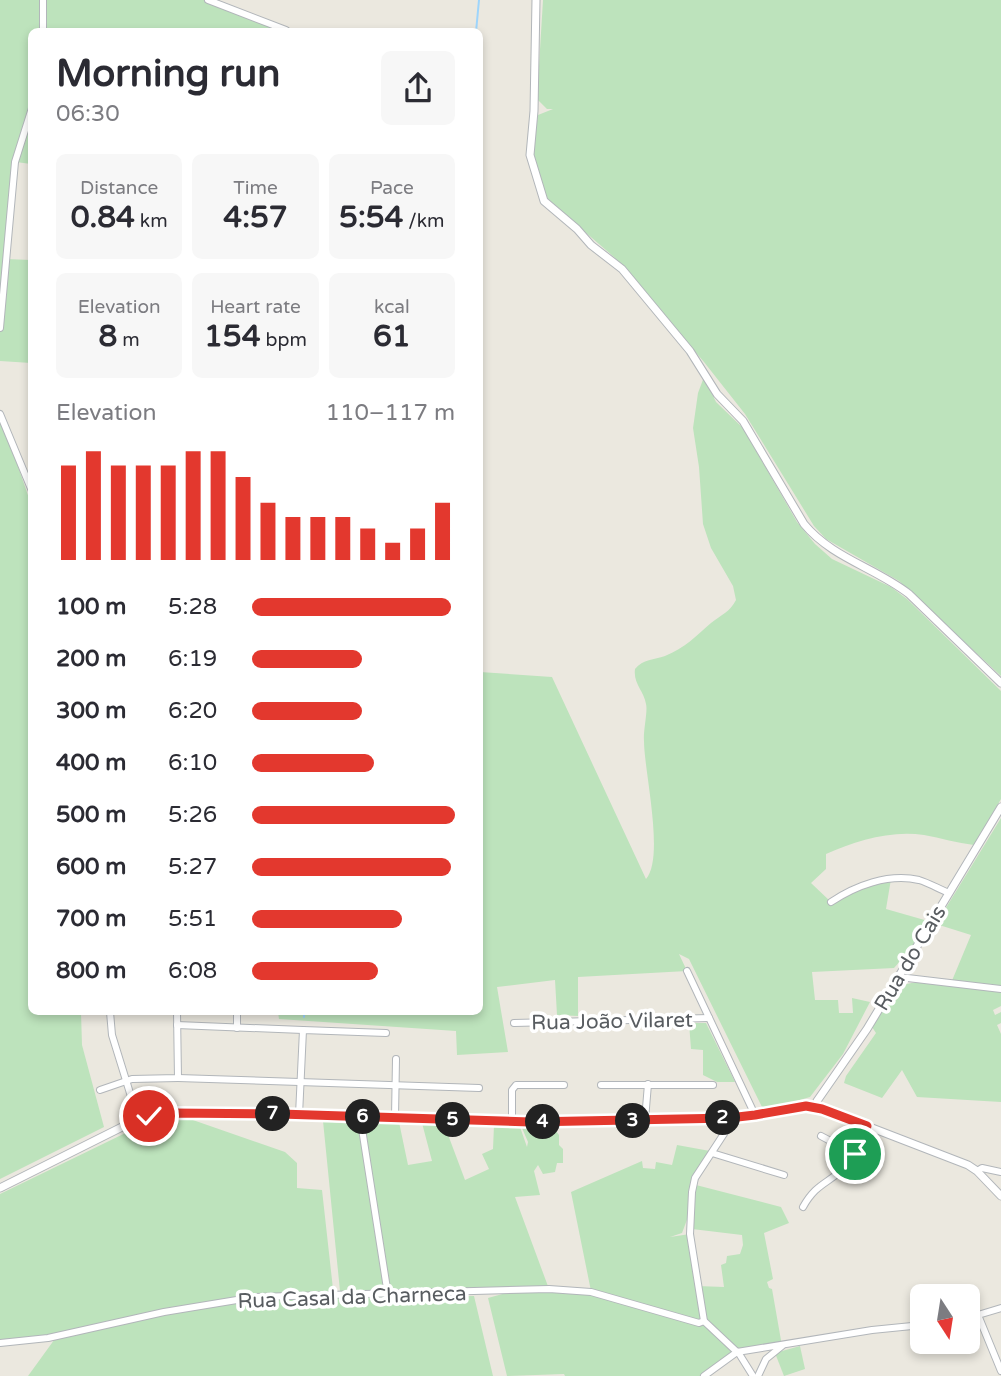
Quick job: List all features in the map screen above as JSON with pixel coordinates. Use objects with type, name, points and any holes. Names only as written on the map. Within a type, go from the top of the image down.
[{"type":"street","points":[[43,0],[43,28]]},
{"type":"street","points":[[208,0],[281,28]]},
{"type":"street","points":[[536,0],[534,111],[530,155],[544,201],[622,269],[690,351],[723,402],[743,421],[804,524],[813,534],[829,547],[909,594],[1001,683]]},
{"type":"street","points":[[0,328],[15,162],[28,121]]},
{"type":"street","points":[[0,414],[28,481]]},
{"type":"street","name":"Rua do Cais","points":[[816,1107],[817,1101],[867,1029],[1001,807]]},
{"type":"street","points":[[831,902],[853,888],[891,879],[920,880],[949,893]]},
{"type":"street","points":[[687,971],[755,1115]]},
{"type":"street","points":[[899,977],[1001,989]]},
{"type":"street","points":[[110,1015],[112,1035],[138,1119]]},
{"type":"street","points":[[177,1015],[178,1078]]},
{"type":"street","points":[[237,1015],[237,1028]]},
{"type":"street","name":"Rua João Vilaret","points":[[514,1023],[709,1018]]},
{"type":"street","points":[[177,1026],[386,1033]]},
{"type":"street","points":[[299,1115],[303,1030]]},
{"type":"street","points":[[395,1118],[396,1059]]},
{"type":"street","points":[[100,1090],[125,1081],[178,1078],[479,1088]]},
{"type":"street","points":[[645,1120],[648,1084]]},
{"type":"street","points":[[512,1122],[512,1090],[516,1085],[564,1085]]},
{"type":"street","points":[[601,1085],[713,1085]]},
{"type":"street","points":[[0,1188],[138,1119],[171,1113],[512,1122],[729,1118],[797,1107],[816,1107],[958,1160],[977,1171],[1001,1196]]},
{"type":"street","points":[[360,1116],[388,1295]]},
{"type":"street","points":[[729,1118],[729,1126],[695,1178],[691,1202],[690,1234],[696,1286],[704,1321],[737,1352],[755,1376],[766,1359],[783,1345]]},
{"type":"street","points":[[803,1207],[816,1187],[846,1165],[855,1154],[867,1126]]},
{"type":"street","points":[[821,1136],[855,1154]]},
{"type":"street","points":[[712,1153],[785,1175]]},
{"type":"street","points":[[977,1171],[982,1168],[1001,1172]]},
{"type":"street","name":"Rua Casal da Charneca","points":[[0,1343],[48,1338],[164,1312],[255,1297],[549,1289],[591,1292],[699,1323],[704,1321]]},
{"type":"street","points":[[980,1314],[1001,1308]]},
{"type":"street","points":[[980,1320],[1001,1371]]},
{"type":"street","points":[[704,1376],[737,1352],[910,1326]]},
{"type":"green space","points":[[0,0],[208,0],[279,28],[28,28],[28,164],[16,162],[6,259],[28,260],[28,363],[0,361]]},
{"type":"green space","points":[[543,0],[1001,0],[1001,676],[899,581],[826,539],[814,526],[745,414],[704,362],[614,257],[548,200],[543,191],[533,145],[538,115],[553,109],[547,109],[537,99]]},
{"type":"green space","points":[[704,377],[716,402],[743,428],[797,522],[815,544],[832,559],[891,587],[907,599],[1001,691],[1001,799],[974,845],[911,834],[874,838],[826,854],[826,869],[811,883],[831,902],[844,893],[891,879],[886,909],[928,921],[910,950],[894,968],[812,972],[815,1000],[838,1000],[839,1013],[853,1013],[852,998],[870,1002],[843,1054],[810,1097],[769,1109],[762,1107],[689,959],[679,954],[687,971],[578,977],[578,1016],[557,1015],[555,980],[497,987],[508,1052],[457,1055],[456,1031],[279,1019],[278,1015],[483,1015],[483,672],[552,677],[646,879],[654,852],[654,834],[644,741],[646,707],[635,669],[684,645],[728,610],[736,600],[733,586],[711,548],[703,524],[693,428],[698,393]]},
{"type":"green space","points":[[0,414],[28,495],[28,1015],[81,1015],[82,1045],[104,1127],[0,1179]]},
{"type":"green space","points":[[1001,818],[1001,1006],[993,1010],[995,1015],[1001,1012],[1001,1023],[997,1025],[1001,1034],[1001,1102],[917,1097],[902,1070],[882,1098],[844,1083],[876,1033],[872,1027],[895,991],[909,984],[951,983],[971,935],[936,924]]},
{"type":"green space","points":[[689,1023],[706,1023],[735,1082],[717,1082],[703,1075],[703,1050],[691,1049]]},
{"type":"green space","points":[[190,1119],[285,1152],[297,1163],[297,1188],[322,1190],[334,1298],[474,1296],[493,1376],[28,1376],[57,1336],[0,1340],[0,1194],[144,1124]]},
{"type":"green space","points":[[323,1121],[350,1124],[399,1122],[408,1165],[432,1161],[422,1123],[444,1124],[465,1180],[489,1169],[482,1154],[493,1149],[494,1125],[520,1127],[527,1147],[528,1142],[522,1128],[556,1131],[559,1145],[563,1149],[563,1163],[557,1163],[555,1172],[543,1174],[538,1165],[534,1171],[540,1195],[515,1197],[549,1289],[591,1291],[571,1192],[642,1161],[643,1168],[655,1169],[656,1162],[672,1165],[677,1145],[710,1151],[694,1175],[688,1217],[682,1233],[670,1237],[690,1234],[697,1286],[724,1287],[721,1265],[726,1263],[727,1256],[740,1254],[742,1235],[692,1229],[696,1185],[781,1207],[789,1223],[764,1233],[773,1279],[767,1282],[772,1289],[782,1346],[738,1352],[704,1376],[507,1376],[488,1298],[506,1293],[440,1289],[340,1291]]},
{"type":"green space","points":[[800,1346],[805,1369],[784,1376],[775,1353]]},
{"type":"waterway","points":[[476,28],[479,0]]},
{"type":"route","points":[[149,1116],[171,1113],[530,1122],[665,1120],[729,1118],[806,1106],[816,1107],[867,1126],[855,1154]]}]
